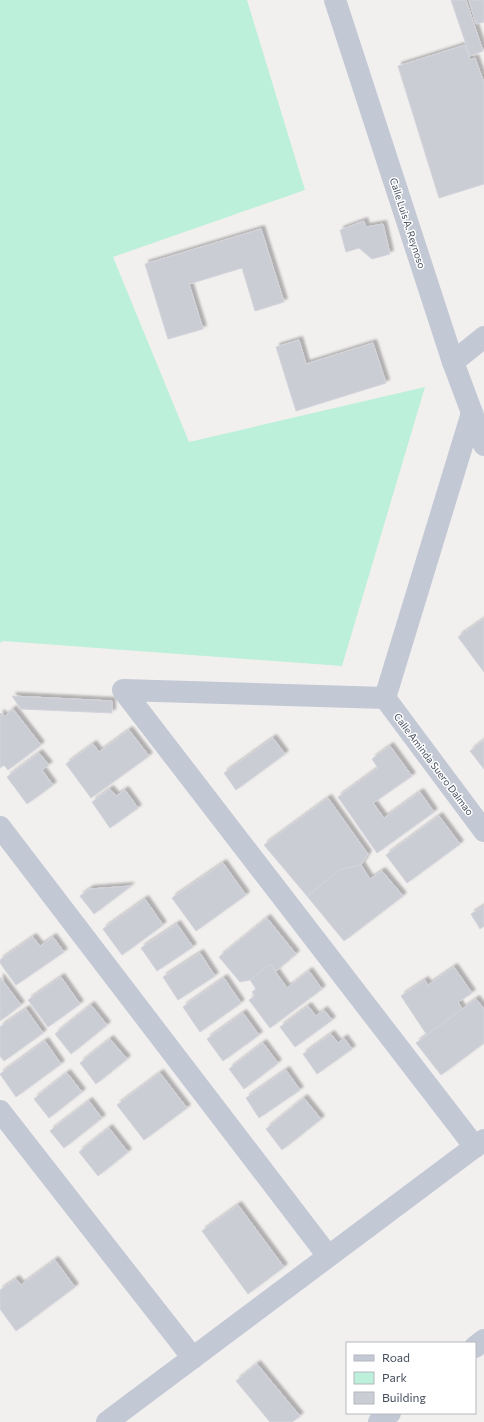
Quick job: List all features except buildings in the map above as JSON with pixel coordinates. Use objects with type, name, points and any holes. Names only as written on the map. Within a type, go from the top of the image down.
[{"type":"street","name":"Calle Luis A. Reynoso","points":[[335,0],[453,362],[484,445]]},
{"type":"street","points":[[453,362],[484,337]]},
{"type":"street","points":[[107,1422],[479,1143],[123,690],[385,698],[472,413]]},
{"type":"street","name":"Calle Aminda Suero Dalmao","points":[[385,698],[484,831]]},
{"type":"street","points":[[0,827],[328,1256]]},
{"type":"street","points":[[0,1111],[193,1358]]},
{"type":"street","points":[[476,1346],[484,1340]]},
{"type":"street","points":[[379,1422],[389,1414]]},
{"type":"green space","points":[[0,0],[247,0],[305,190],[113,257],[189,442],[425,387],[342,666],[3,641],[0,643]]}]
